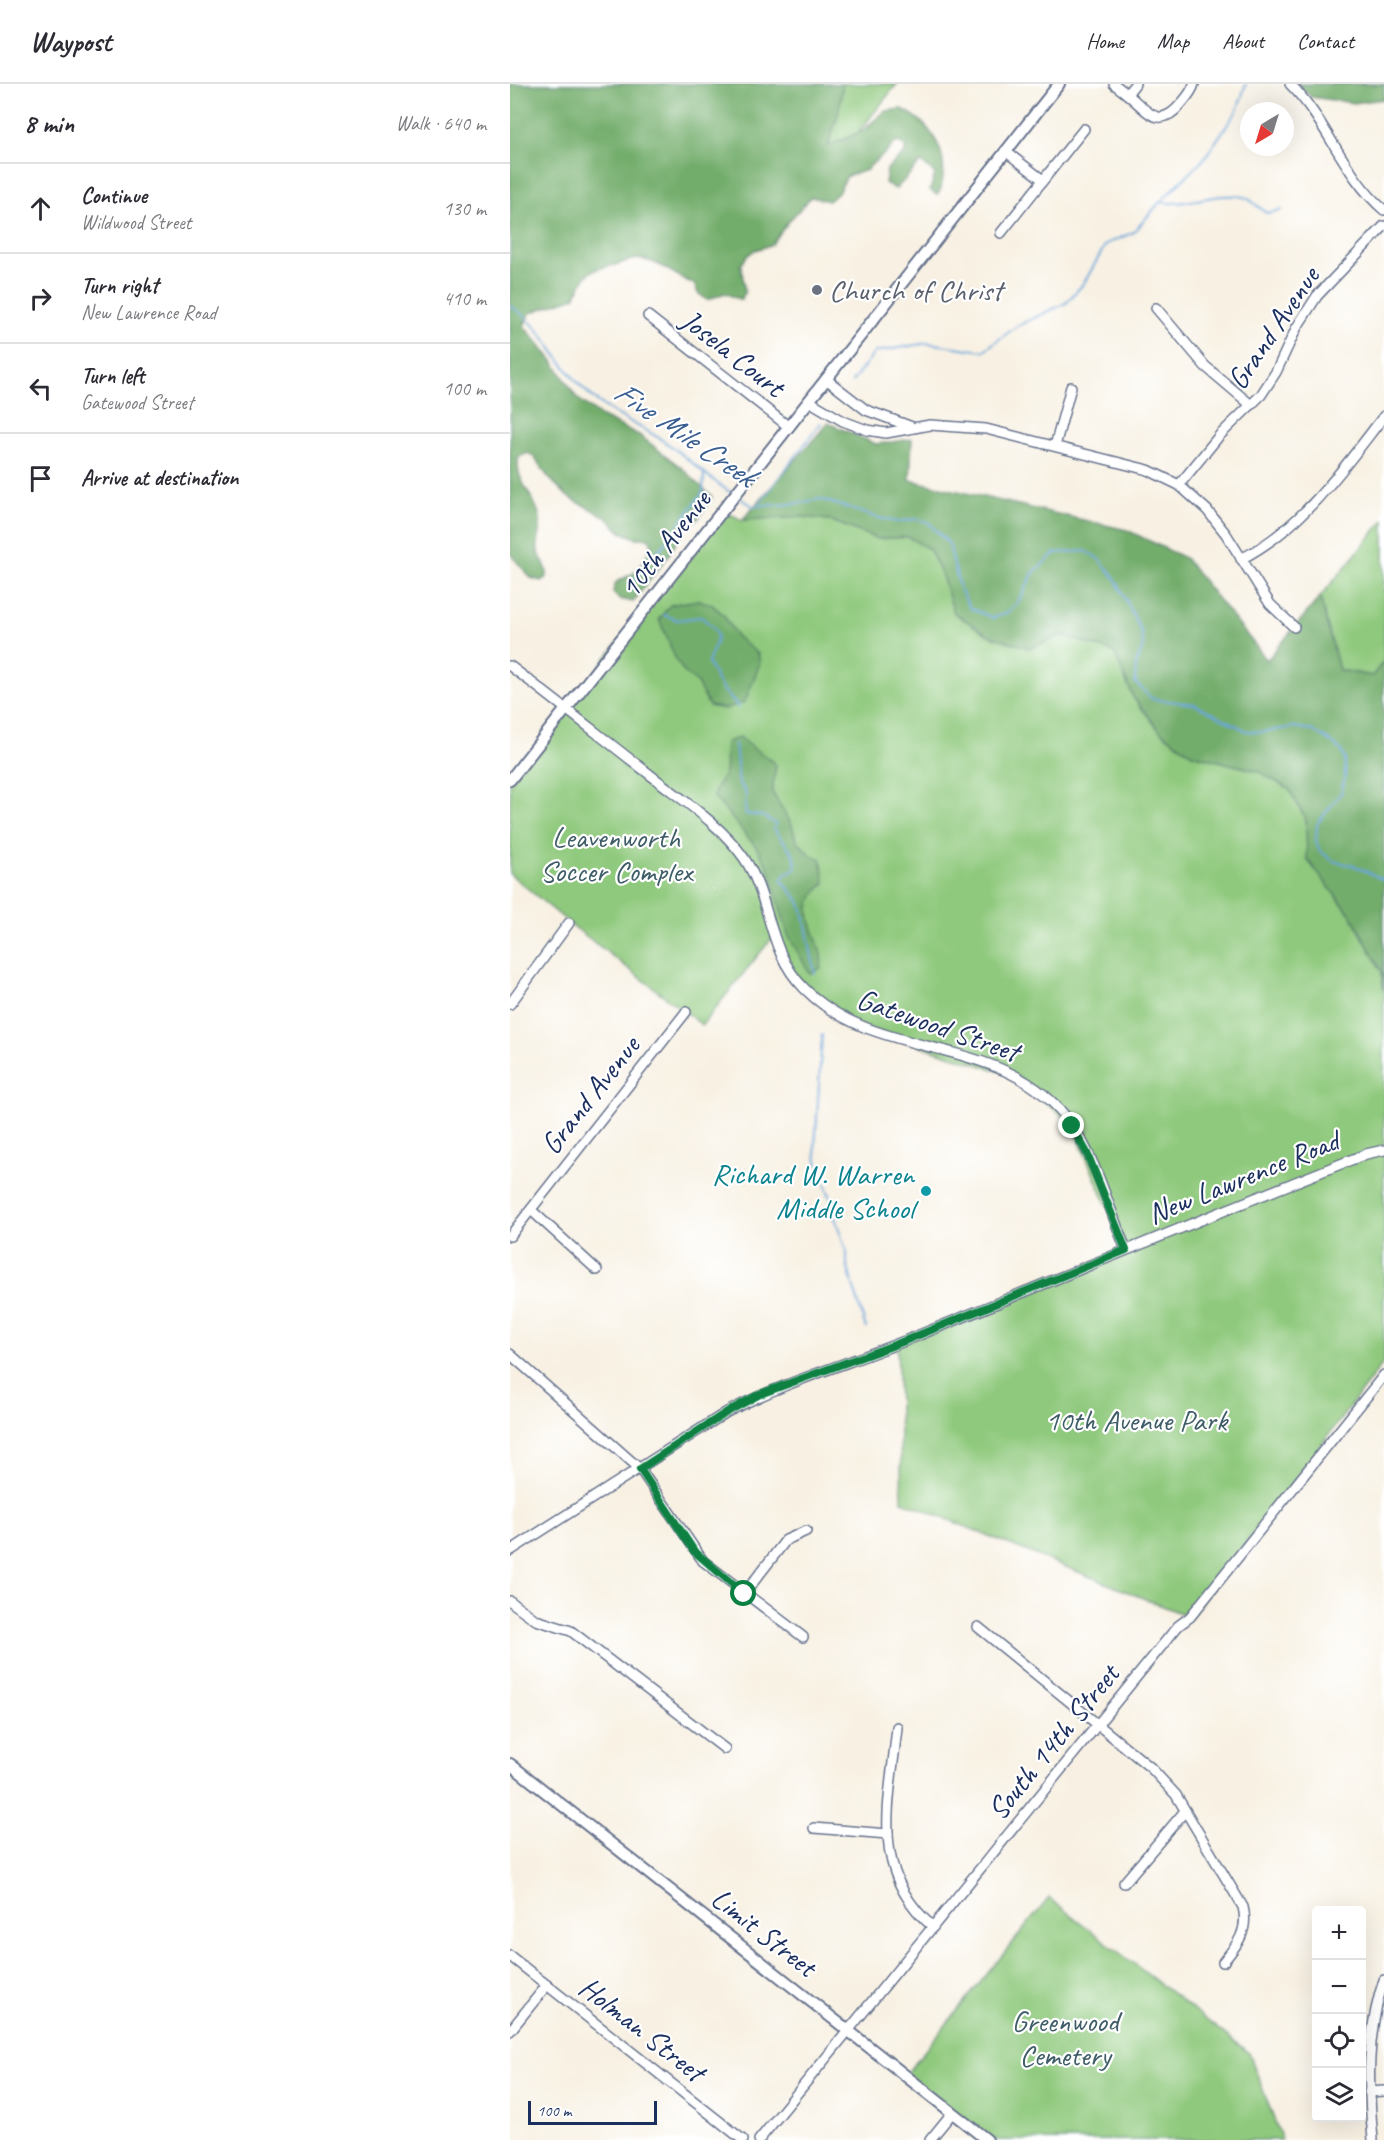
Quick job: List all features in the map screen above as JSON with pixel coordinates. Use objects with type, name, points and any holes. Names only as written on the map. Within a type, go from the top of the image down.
[{"type":"street","name":"10th Avenue","points":[[510,780],[1059,84]]},
{"type":"street","points":[[1114,84],[1157,118],[1164,119],[1172,115],[1194,84]]},
{"type":"street","points":[[1127,94],[1135,84]]},
{"type":"street","points":[[1290,84],[1320,121],[1356,181],[1384,210]]},
{"type":"street","points":[[1001,233],[1084,129]]},
{"type":"street","points":[[1005,151],[1043,180]]},
{"type":"street","name":"Grand Avenue","points":[[1179,485],[1219,436],[1269,384],[1297,327],[1317,296],[1384,226]]},
{"type":"street","points":[[1156,308],[1204,366],[1251,405]]},
{"type":"street","name":"Josela Court","points":[[648,316],[789,427]]},
{"type":"street","points":[[826,379],[866,410],[915,428]]},
{"type":"street","points":[[1054,446],[1071,387]]},
{"type":"street","points":[[809,401],[843,422],[867,430],[886,433],[930,425],[962,425],[1148,471],[1179,485],[1207,510],[1226,534],[1270,603],[1294,627]]},
{"type":"street","points":[[1241,559],[1268,546],[1294,524],[1332,483],[1384,416]]},
{"type":"street","name":"Gatewood Street","points":[[510,666],[731,842],[745,860],[756,880],[772,938],[784,963],[802,987],[822,1005],[855,1025],[997,1066],[1037,1089],[1056,1106],[1072,1126],[1087,1153],[1126,1250]]},
{"type":"street","points":[[510,1004],[569,923]]},
{"type":"street","name":"Grand Avenue","points":[[510,1236],[686,1012]]},
{"type":"street","name":"New Lawrence Road","points":[[510,1551],[727,1412],[760,1394],[897,1344],[1366,1154],[1384,1150]]},
{"type":"street","points":[[531,1210],[597,1270]]},
{"type":"street","points":[[510,1354],[640,1469],[694,1551],[744,1594],[803,1637]]},
{"type":"street","name":"South 14th Street","points":[[759,2140],[1178,1626],[1190,1617],[1384,1375]]},
{"type":"street","points":[[744,1594],[786,1540],[806,1531]]},
{"type":"street","points":[[510,1601],[536,1620],[571,1631],[725,1749]]},
{"type":"street","points":[[978,1627],[1165,1781],[1243,1907],[1246,1917],[1243,1935],[1223,1962]]},
{"type":"street","points":[[897,1727],[888,1853],[898,1884],[917,1913],[933,1927]]},
{"type":"street","name":"Limit Street","points":[[510,1764],[850,2029],[952,2114],[987,2140]]},
{"type":"street","points":[[1124,1883],[1185,1812]]},
{"type":"street","points":[[814,1828],[888,1834]]},
{"type":"street","name":"Holman Street","points":[[510,1956],[743,2140]]},
{"type":"street","points":[[1372,2140],[1369,2092],[1372,2033],[1384,1980]]},
{"type":"street","points":[[510,2031],[548,1985]]},
{"type":"street","points":[[1369,2092],[1384,2091]]},
{"type":"street","points":[[930,2140],[952,2114]]},
{"type":"green space","points":[[510,84],[843,84],[838,115],[828,146],[862,131],[885,111],[902,109],[927,128],[939,146],[942,156],[943,177],[941,189],[937,195],[930,190],[935,174],[921,162],[896,189],[885,183],[887,169],[905,153],[905,147],[899,142],[893,144],[867,170],[847,176],[838,193],[829,201],[811,197],[771,245],[755,250],[747,256],[741,265],[745,292],[741,300],[725,293],[707,300],[698,293],[694,284],[653,262],[638,259],[593,270],[586,277],[575,297],[530,313],[524,326],[553,361],[577,398],[602,417],[639,435],[682,468],[712,497],[698,519],[688,524],[666,559],[633,602],[619,599],[613,593],[614,588],[619,580],[632,574],[646,557],[652,545],[649,538],[636,538],[621,532],[607,518],[568,497],[528,453],[519,457],[519,473],[538,510],[540,526],[538,551],[547,577],[541,581],[531,578],[510,554]]},
{"type":"green space","points":[[843,84],[897,84],[858,133],[827,147],[838,115]]},
{"type":"green space","points":[[1297,84],[1384,84],[1384,99],[1354,103],[1311,97]]},
{"type":"green space","points":[[828,423],[876,444],[912,439],[910,480],[1127,530],[1185,558],[1267,660],[1320,597],[1339,670],[1372,676],[1384,661],[1384,992],[1382,972],[1351,915],[1307,859],[1306,820],[1289,789],[1258,771],[1192,754],[1160,731],[1133,697],[1114,652],[1062,635],[1030,648],[990,636],[954,613],[941,573],[929,549],[908,537],[878,539],[829,520],[803,517],[742,520]]},
{"type":"green space","points":[[722,510],[742,520],[803,517],[829,520],[878,539],[908,537],[929,548],[941,573],[955,613],[1030,648],[1062,635],[1114,652],[1133,697],[1160,731],[1192,754],[1258,771],[1289,789],[1306,820],[1307,859],[1351,915],[1382,972],[1384,992],[1384,1362],[1190,1617],[902,1501],[897,1344],[1126,1249],[1072,1125],[1017,1077],[844,1021],[802,987],[772,938],[702,1025],[569,923],[510,874],[510,780]]},
{"type":"green space","points":[[1384,520],[1384,661],[1373,676],[1339,670],[1320,597]]},
{"type":"green space","points":[[698,600],[711,604],[723,614],[737,637],[758,654],[760,663],[745,702],[725,709],[709,706],[697,683],[684,672],[676,660],[659,619],[670,605]]},
{"type":"green space","points":[[740,737],[776,765],[772,792],[791,823],[797,841],[811,855],[821,859],[825,883],[814,894],[809,915],[819,946],[821,968],[810,974],[788,935],[768,867],[757,848],[714,797],[715,789],[725,771],[727,742]]},
{"type":"green space","name":"Greenwood Cemetery","points":[[1049,1898],[1249,2053],[1282,2140],[987,2140],[905,2075]]},
{"type":"waterway","points":[[852,382],[875,352],[928,343],[983,351],[1017,326],[1066,303],[1084,283],[1106,244],[1134,232],[1160,202],[1203,160],[1237,111],[1246,84]]},
{"type":"waterway","points":[[1160,202],[1170,203],[1233,196],[1247,198],[1267,213],[1282,210]]},
{"type":"waterway","name":"Five Mile Creek","points":[[510,306],[533,324],[576,381],[594,398],[669,444],[733,494]]},
{"type":"waterway","points":[[758,505],[821,423]]},
{"type":"waterway","points":[[633,590],[629,585],[663,546],[703,492],[704,474]]},
{"type":"waterway","name":"Five Mile Creek","points":[[738,497],[753,506],[794,504],[820,499],[897,522],[916,519],[928,522],[949,544],[960,589],[970,608],[993,618],[1007,613],[1018,602],[1034,572],[1055,553],[1086,551],[1099,559],[1115,578],[1141,631],[1143,646],[1136,664],[1135,682],[1152,699],[1194,704],[1247,731],[1262,732],[1295,727],[1311,730],[1341,750],[1345,759],[1345,777],[1341,793],[1317,824],[1316,842],[1320,851],[1333,861],[1355,866],[1384,880]]},
{"type":"waterway","points":[[664,615],[677,620],[701,617],[714,628],[717,638],[708,663],[720,686],[739,708]]},
{"type":"waterway","points":[[735,744],[739,784],[746,794],[746,814],[762,816],[776,824],[774,828],[794,857],[795,869],[786,873],[781,880],[797,898],[803,910],[815,973]]},
{"type":"waterway","points":[[822,1035],[815,1149],[818,1167],[832,1201],[833,1212],[847,1253],[847,1265],[866,1328]]},
{"type":"place","name":"Church of Christ","points":[[817,290]]},
{"type":"place","name":"Richard W. Warren Middle School","points":[[926,1191]]},
{"type":"route","points":[[744,1594],[694,1551],[640,1469],[727,1412],[760,1394],[897,1344],[1126,1250],[1087,1153],[1072,1126]]},
{"type":"park label","name":"Leavenworth Soccer Complex","points":[[616,854]]},
{"type":"park label","name":"10th Avenue Park","points":[[1136,1420]]}]
